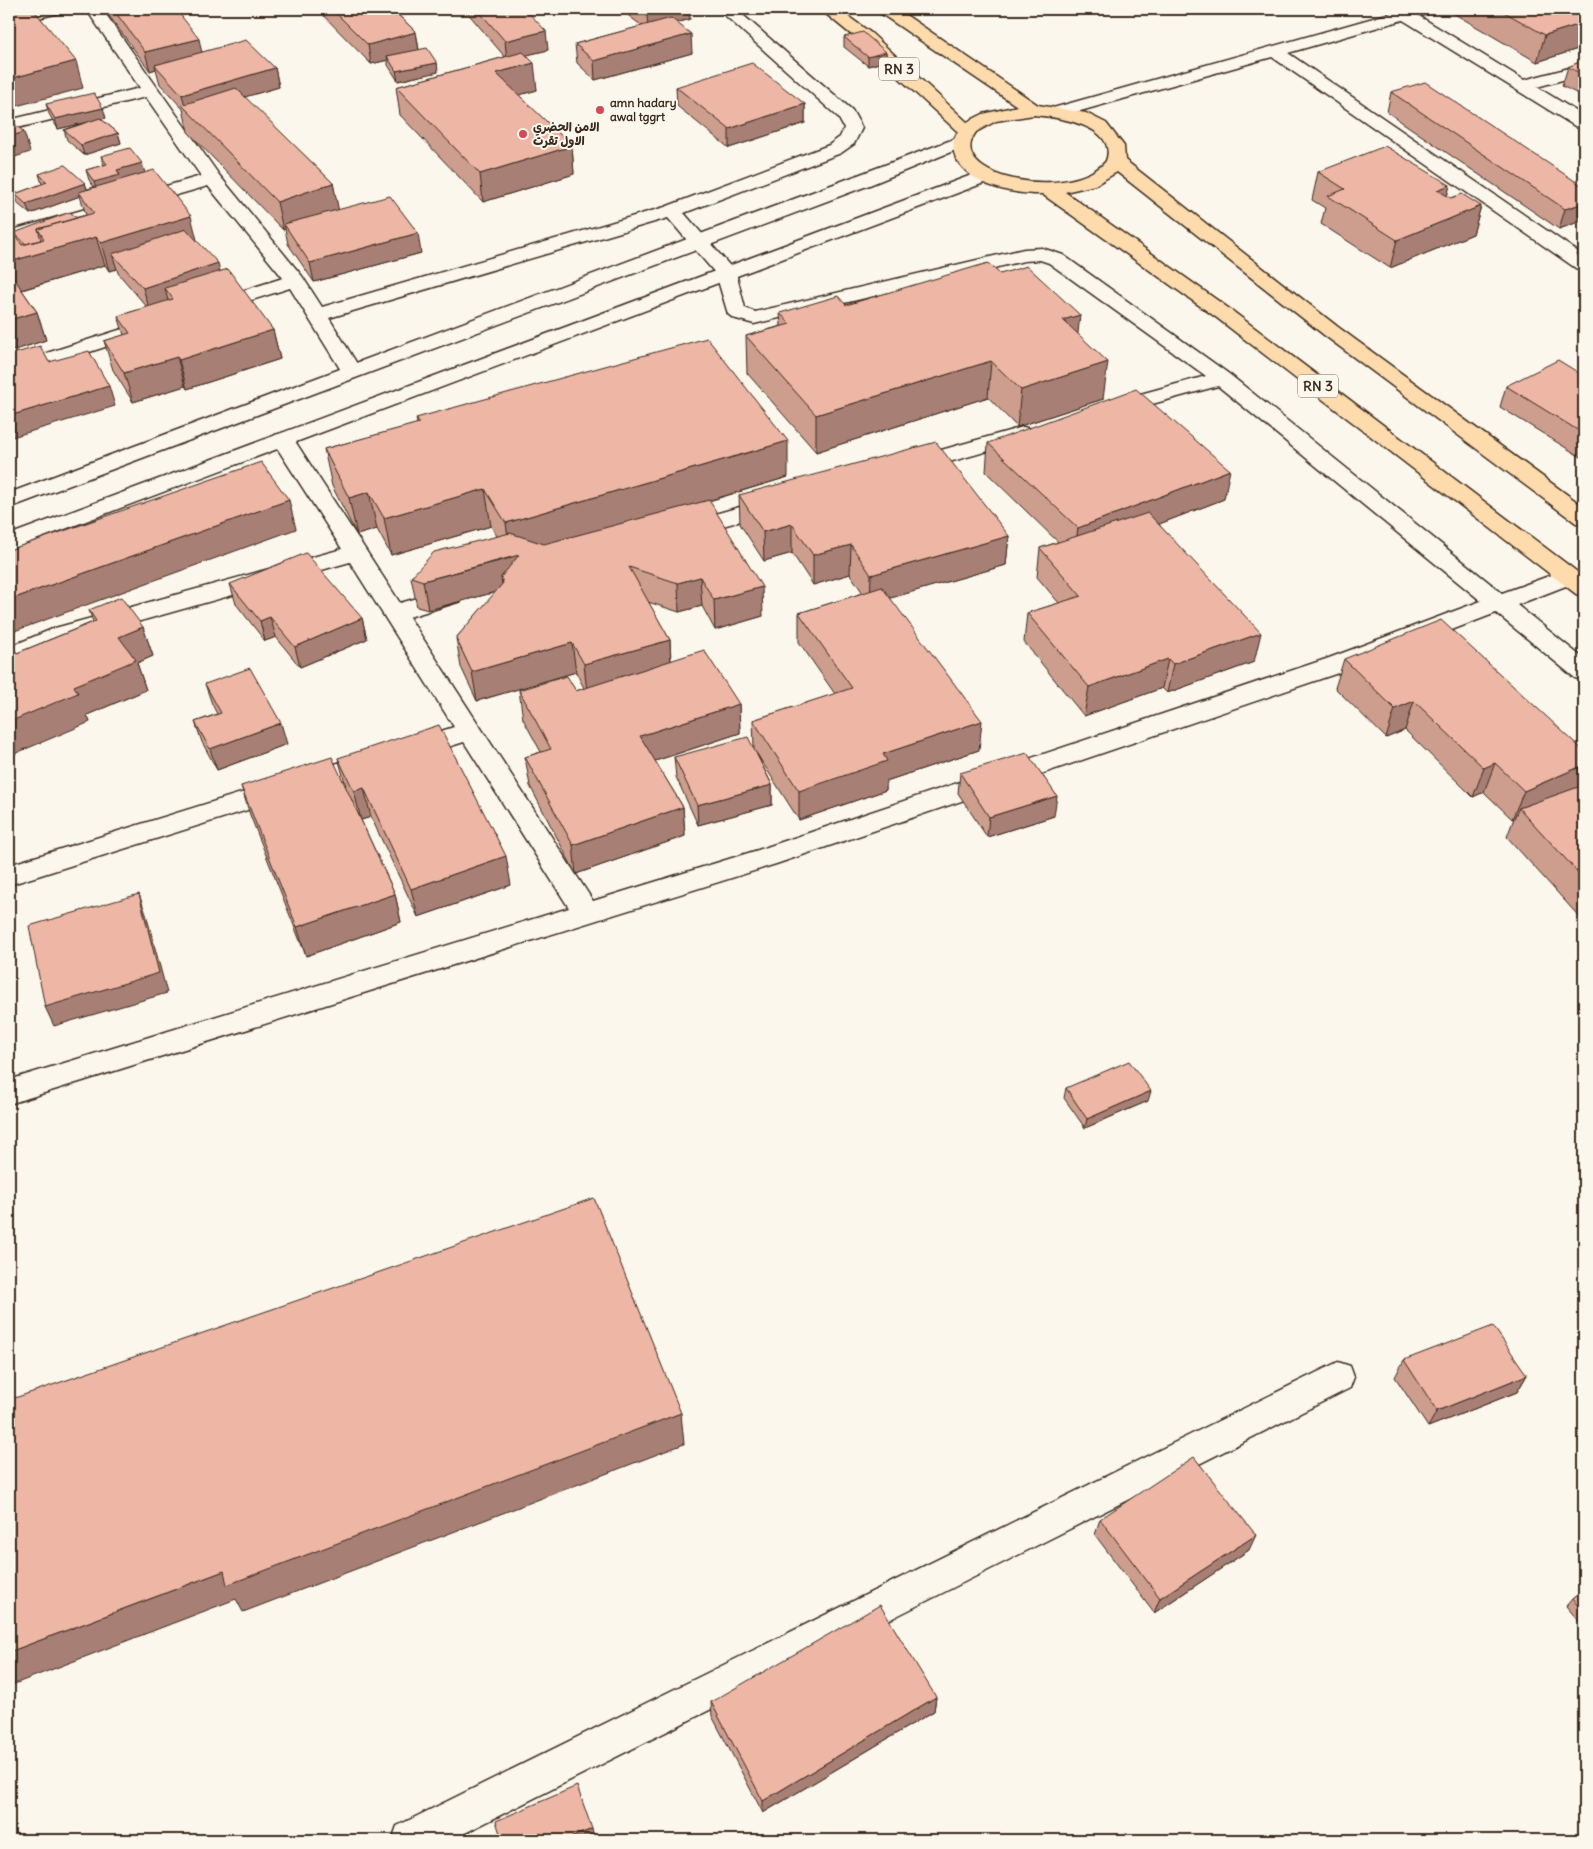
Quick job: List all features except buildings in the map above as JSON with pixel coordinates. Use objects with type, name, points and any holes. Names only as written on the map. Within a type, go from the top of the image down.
[{"type":"highway","name":"RN 3","points":[[828,9],[865,38],[964,136]]},
{"type":"highway","name":"RN 3","points":[[886,9],[1034,110]]},
{"type":"highway","points":[[1034,110],[1059,112],[1090,122],[1111,137],[1117,149],[1115,161],[1102,175],[1086,182],[1048,189],[1014,186],[985,176],[970,165],[962,154],[964,136],[983,120],[998,115],[1034,110]]},
{"type":"highway","points":[[1115,161],[1331,331],[1584,518]]},
{"type":"highway","name":"RN 3","points":[[1048,189],[1224,314],[1576,583]]},
{"type":"street","points":[[9,20],[53,9]]},
{"type":"street","points":[[94,9],[212,179],[295,280],[352,372]]},
{"type":"street","points":[[316,315],[672,211],[835,149],[848,140],[853,128],[846,114],[726,9]]},
{"type":"street","points":[[1059,112],[1274,52],[1401,12],[1426,9]]},
{"type":"street","points":[[1401,12],[1584,124]]},
{"type":"street","points":[[1274,52],[1565,250],[1584,265]]},
{"type":"street","points":[[1522,86],[1584,69]]},
{"type":"street","points":[[9,125],[150,91]]},
{"type":"street","points":[[9,501],[860,182],[964,136]]},
{"type":"street","points":[[9,543],[985,176]]},
{"type":"street","points":[[9,237],[212,179]]},
{"type":"street","points":[[672,211],[697,242],[726,273],[735,310],[740,314],[754,318],[1024,255],[1042,254],[1056,259],[1222,378],[1584,672]]},
{"type":"street","points":[[1565,250],[1584,244]]},
{"type":"street","points":[[9,372],[295,280]]},
{"type":"street","points":[[1088,416],[1222,378]]},
{"type":"street","points":[[888,472],[1041,429]]},
{"type":"street","points":[[283,440],[586,912]]},
{"type":"street","points":[[660,537],[793,500]]},
{"type":"street","points":[[9,656],[64,634],[356,554]]},
{"type":"street","points":[[9,1092],[842,832],[1338,664],[1499,604],[1576,583]]},
{"type":"street","points":[[393,613],[469,592]]},
{"type":"street","points":[[9,875],[470,731]]},
{"type":"street","points":[[411,1840],[1338,1377]]},
{"type":"place","name":"amn hadary awal tggrt","points":[[600,110]]},
{"type":"place","name":"الامن الحضري الاول تقرت","points":[[523,134]]}]
